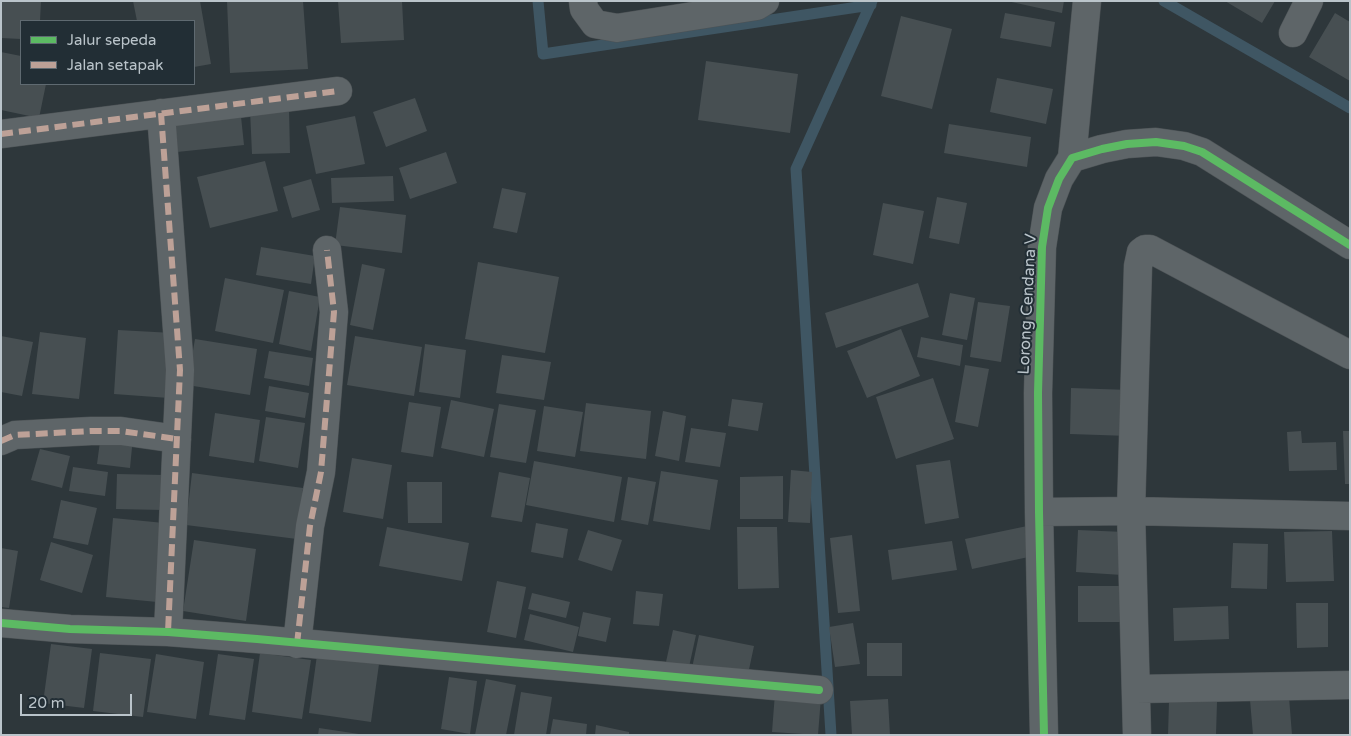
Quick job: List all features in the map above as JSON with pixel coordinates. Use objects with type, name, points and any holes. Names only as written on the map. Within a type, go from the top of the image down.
[{"type":"street","points":[[583,1],[584,9],[595,24],[617,28],[757,6],[765,1]]},
{"type":"street","points":[[1086,1],[1072,158],[1127,144],[1156,142],[1184,146],[1202,152],[1350,245]]},
{"type":"street","points":[[1293,33],[1309,1]]},
{"type":"street","points":[[1,134],[338,91]]},
{"type":"street","points":[[161,114],[180,370],[168,632]]},
{"type":"street","name":"Lorong Cendana V","points":[[1044,735],[1038,393],[1042,247],[1048,208],[1059,179],[1072,158]]},
{"type":"street","points":[[1137,735],[1131,511],[1138,266],[1141,252],[1145,249],[1150,250],[1350,355]]},
{"type":"street","points":[[297,644],[310,526],[320,472],[334,312],[327,250]]},
{"type":"street","points":[[1,441],[15,436],[91,431],[121,431],[177,439]]},
{"type":"street","points":[[1039,512],[1131,511],[1350,516]]},
{"type":"street","points":[[1,623],[70,629],[168,632],[819,690]]},
{"type":"street","points":[[1137,689],[1350,685]]},
{"type":"building","points":[[1,1],[41,1],[40,20],[20,20],[20,39],[1,38]]},
{"type":"building","points":[[133,1],[200,1],[211,64],[195,67],[195,20],[137,20]]},
{"type":"building","points":[[227,1],[303,1],[308,69],[230,73]]},
{"type":"building","points":[[338,1],[402,1],[404,40],[341,43]]},
{"type":"building","points":[[1007,1],[1064,1],[1062,13]]},
{"type":"building","points":[[1225,1],[1275,1],[1262,23]]},
{"type":"building","points":[[1005,13],[1055,22],[1051,47],[1000,38]]},
{"type":"building","points":[[1335,13],[1350,22],[1350,81],[1309,57]]},
{"type":"building","points":[[901,16],[952,29],[932,109],[881,96]]},
{"type":"building","points":[[1,52],[20,56],[20,85],[46,85],[39,118],[1,110]]},
{"type":"building","points":[[706,61],[798,74],[790,133],[698,120]]},
{"type":"building","points":[[997,78],[1053,89],[1046,124],[990,112]]},
{"type":"building","points":[[415,98],[427,131],[386,147],[373,112]]},
{"type":"building","points":[[240,107],[244,145],[177,152],[173,114]]},
{"type":"building","points":[[289,109],[290,153],[252,154],[250,110]]},
{"type":"building","points":[[355,116],[365,164],[316,174],[306,126]]},
{"type":"building","points":[[949,124],[1031,137],[1027,167],[944,153]]},
{"type":"building","points":[[446,152],[457,183],[410,199],[399,168]]},
{"type":"building","points":[[265,161],[278,211],[210,228],[197,177]]},
{"type":"building","points":[[393,176],[394,201],[332,203],[331,178]]},
{"type":"building","points":[[311,179],[320,210],[292,218],[283,187]]},
{"type":"building","points":[[502,188],[526,193],[517,233],[493,228]]},
{"type":"building","points":[[937,197],[967,203],[959,244],[929,238]]},
{"type":"building","points":[[883,203],[924,211],[913,264],[873,255]]},
{"type":"building","points":[[340,207],[406,215],[402,253],[335,245]]},
{"type":"building","points":[[261,247],[315,256],[311,284],[256,275]]},
{"type":"building","points":[[478,262],[559,277],[545,353],[465,339]]},
{"type":"building","points":[[362,264],[385,269],[373,330],[350,325]]},
{"type":"building","points":[[225,278],[284,290],[273,343],[215,331]]},
{"type":"building","points":[[918,283],[929,317],[836,348],[825,313]]},
{"type":"building","points":[[289,291],[320,297],[311,351],[279,344]]},
{"type":"building","points":[[950,293],[975,298],[967,340],[942,335]]},
{"type":"building","points":[[978,302],[1010,306],[1001,362],[970,357]]},
{"type":"building","points":[[901,329],[920,376],[867,398],[847,351]]},
{"type":"building","points":[[118,330],[173,333],[169,398],[114,394]]},
{"type":"building","points":[[40,332],[86,338],[79,399],[32,394]]},
{"type":"building","points":[[1,336],[33,342],[22,396],[1,392]]},
{"type":"building","points":[[355,336],[422,347],[414,396],[347,385]]},
{"type":"building","points":[[921,337],[963,345],[960,366],[917,357]]},
{"type":"building","points":[[195,339],[257,349],[250,395],[187,385]]},
{"type":"building","points":[[425,344],[466,350],[460,398],[419,392]]},
{"type":"building","points":[[269,351],[313,358],[309,386],[264,378]]},
{"type":"building","points":[[502,355],[551,362],[544,400],[496,393]]},
{"type":"building","points":[[965,365],[989,369],[978,427],[955,422]]},
{"type":"building","points":[[933,378],[954,439],[896,459],[876,397]]},
{"type":"building","points":[[269,386],[309,393],[305,418],[265,411]]},
{"type":"building","points":[[1071,388],[1130,390],[1129,436],[1070,434]]},
{"type":"building","points":[[732,399],[763,403],[758,431],[728,426]]},
{"type":"building","points":[[451,400],[494,409],[484,457],[441,448]]},
{"type":"building","points":[[409,402],[441,407],[433,457],[401,452]]},
{"type":"building","points":[[586,403],[651,411],[646,459],[580,451]]},
{"type":"building","points":[[499,404],[536,410],[526,463],[490,457]]},
{"type":"building","points":[[544,406],[583,412],[575,457],[537,451]]},
{"type":"building","points":[[663,411],[686,416],[679,461],[655,456]]},
{"type":"building","points":[[215,413],[260,420],[254,463],[209,456]]},
{"type":"building","points":[[266,417],[305,423],[298,468],[259,461]]},
{"type":"building","points":[[691,428],[726,433],[720,467],[685,462]]},
{"type":"building","points":[[1301,431],[1302,443],[1336,442],[1337,470],[1289,471],[1287,432]]},
{"type":"building","points":[[1343,431],[1350,431],[1350,484],[1345,484]]},
{"type":"building","points":[[101,434],[133,437],[130,468],[97,464]]},
{"type":"building","points":[[40,449],[70,456],[62,488],[31,480]]},
{"type":"building","points":[[352,458],[392,465],[383,519],[343,512]]},
{"type":"building","points":[[950,460],[959,518],[925,524],[916,465]]},
{"type":"building","points":[[534,461],[622,477],[614,522],[526,505]]},
{"type":"building","points":[[73,467],[108,472],[105,496],[69,491]]},
{"type":"building","points":[[791,470],[812,472],[810,523],[788,522]]},
{"type":"building","points":[[661,471],[718,480],[710,530],[653,521]]},
{"type":"building","points":[[499,472],[530,478],[522,522],[491,517]]},
{"type":"building","points":[[192,473],[303,488],[297,539],[186,525]]},
{"type":"building","points":[[117,474],[164,475],[163,510],[116,509]]},
{"type":"building","points":[[783,476],[783,519],[740,519],[740,477]]},
{"type":"building","points":[[628,477],[656,482],[648,525],[621,520]]},
{"type":"building","points":[[407,482],[442,482],[442,523],[408,523]]},
{"type":"building","points":[[61,500],[97,508],[88,545],[53,538]]},
{"type":"building","points":[[113,518],[164,523],[157,602],[106,597]]},
{"type":"building","points":[[536,523],[568,529],[563,558],[531,552]]},
{"type":"building","points":[[1032,525],[1038,555],[972,569],[965,539]]},
{"type":"building","points":[[387,527],[469,543],[462,581],[379,566]]},
{"type":"building","points":[[737,527],[777,527],[779,588],[738,589]]},
{"type":"building","points":[[588,530],[622,540],[612,571],[578,560]]},
{"type":"building","points":[[1078,530],[1125,532],[1122,575],[1076,572]]},
{"type":"building","points":[[1332,531],[1334,581],[1286,582],[1284,532]]},
{"type":"building","points":[[852,535],[860,611],[838,613],[830,538]]},
{"type":"building","points":[[194,540],[256,549],[246,621],[183,611]]},
{"type":"building","points":[[952,541],[957,570],[892,580],[888,550]]},
{"type":"building","points":[[51,542],[93,555],[82,593],[40,580]]},
{"type":"building","points":[[1233,543],[1268,544],[1267,589],[1231,588]]},
{"type":"building","points":[[1,548],[18,551],[9,608],[1,607]]},
{"type":"building","points":[[497,581],[526,587],[516,638],[487,632]]},
{"type":"building","points":[[1078,586],[1127,586],[1127,622],[1078,622]]},
{"type":"building","points":[[636,591],[663,594],[659,626],[633,624]]},
{"type":"building","points":[[532,593],[570,602],[566,618],[528,609]]},
{"type":"building","points":[[1296,603],[1328,603],[1328,647],[1297,648]]},
{"type":"building","points":[[1228,606],[1229,639],[1174,641],[1173,608]]},
{"type":"building","points":[[583,612],[611,618],[606,642],[578,636]]},
{"type":"building","points":[[530,614],[579,627],[573,652],[524,640]]},
{"type":"building","points":[[853,623],[860,664],[835,667],[829,627]]},
{"type":"building","points":[[673,630],[696,635],[689,667],[666,662]]},
{"type":"building","points":[[699,635],[754,646],[747,679],[692,668]]},
{"type":"building","points":[[867,643],[902,643],[902,676],[867,676]]},
{"type":"building","points":[[51,644],[92,649],[84,708],[43,703]]},
{"type":"building","points":[[100,653],[151,659],[143,717],[93,711]]},
{"type":"building","points":[[260,653],[311,660],[302,719],[252,712]]},
{"type":"building","points":[[156,654],[204,662],[196,719],[147,712]]},
{"type":"building","points":[[218,654],[254,659],[245,720],[209,715]]},
{"type":"building","points":[[317,655],[379,664],[371,722],[309,713]]},
{"type":"building","points":[[449,677],[477,681],[470,734],[441,729]]},
{"type":"building","points":[[486,679],[516,685],[506,735],[475,735]]},
{"type":"building","points":[[521,692],[552,697],[546,735],[514,735]]},
{"type":"building","points":[[775,693],[821,697],[818,735],[772,732]]},
{"type":"building","points":[[1289,697],[1292,735],[1253,735],[1250,700]]},
{"type":"building","points":[[888,699],[890,735],[852,735],[850,701]]},
{"type":"building","points":[[1169,701],[1217,702],[1216,735],[1168,735]]},
{"type":"building","points":[[553,719],[587,724],[586,735],[550,735]]},
{"type":"building","points":[[596,725],[629,732],[629,735],[595,735]]},
{"type":"building","points":[[319,728],[359,734],[359,735],[318,735]]},
{"type":"waterway","points":[[538,1],[543,54],[871,5]]},
{"type":"waterway","points":[[831,735],[796,169],[872,1]]},
{"type":"waterway","points":[[1164,1],[1350,108]]},
{"type":"marked path","points":[[1,134],[338,91]]},
{"type":"marked path","points":[[161,113],[180,370],[168,632]]},
{"type":"marked path","points":[[297,644],[310,526],[321,472],[334,312],[327,250]]},
{"type":"marked path","points":[[1,441],[15,435],[91,431],[121,431],[177,439]]},
{"type":"cycle path","points":[[1044,735],[1038,393],[1042,247],[1048,208],[1059,179],[1072,158],[1127,144],[1156,142],[1184,146],[1202,152],[1350,245]]},
{"type":"cycle path","points":[[1,623],[70,629],[168,632],[257,639],[819,690]]}]
